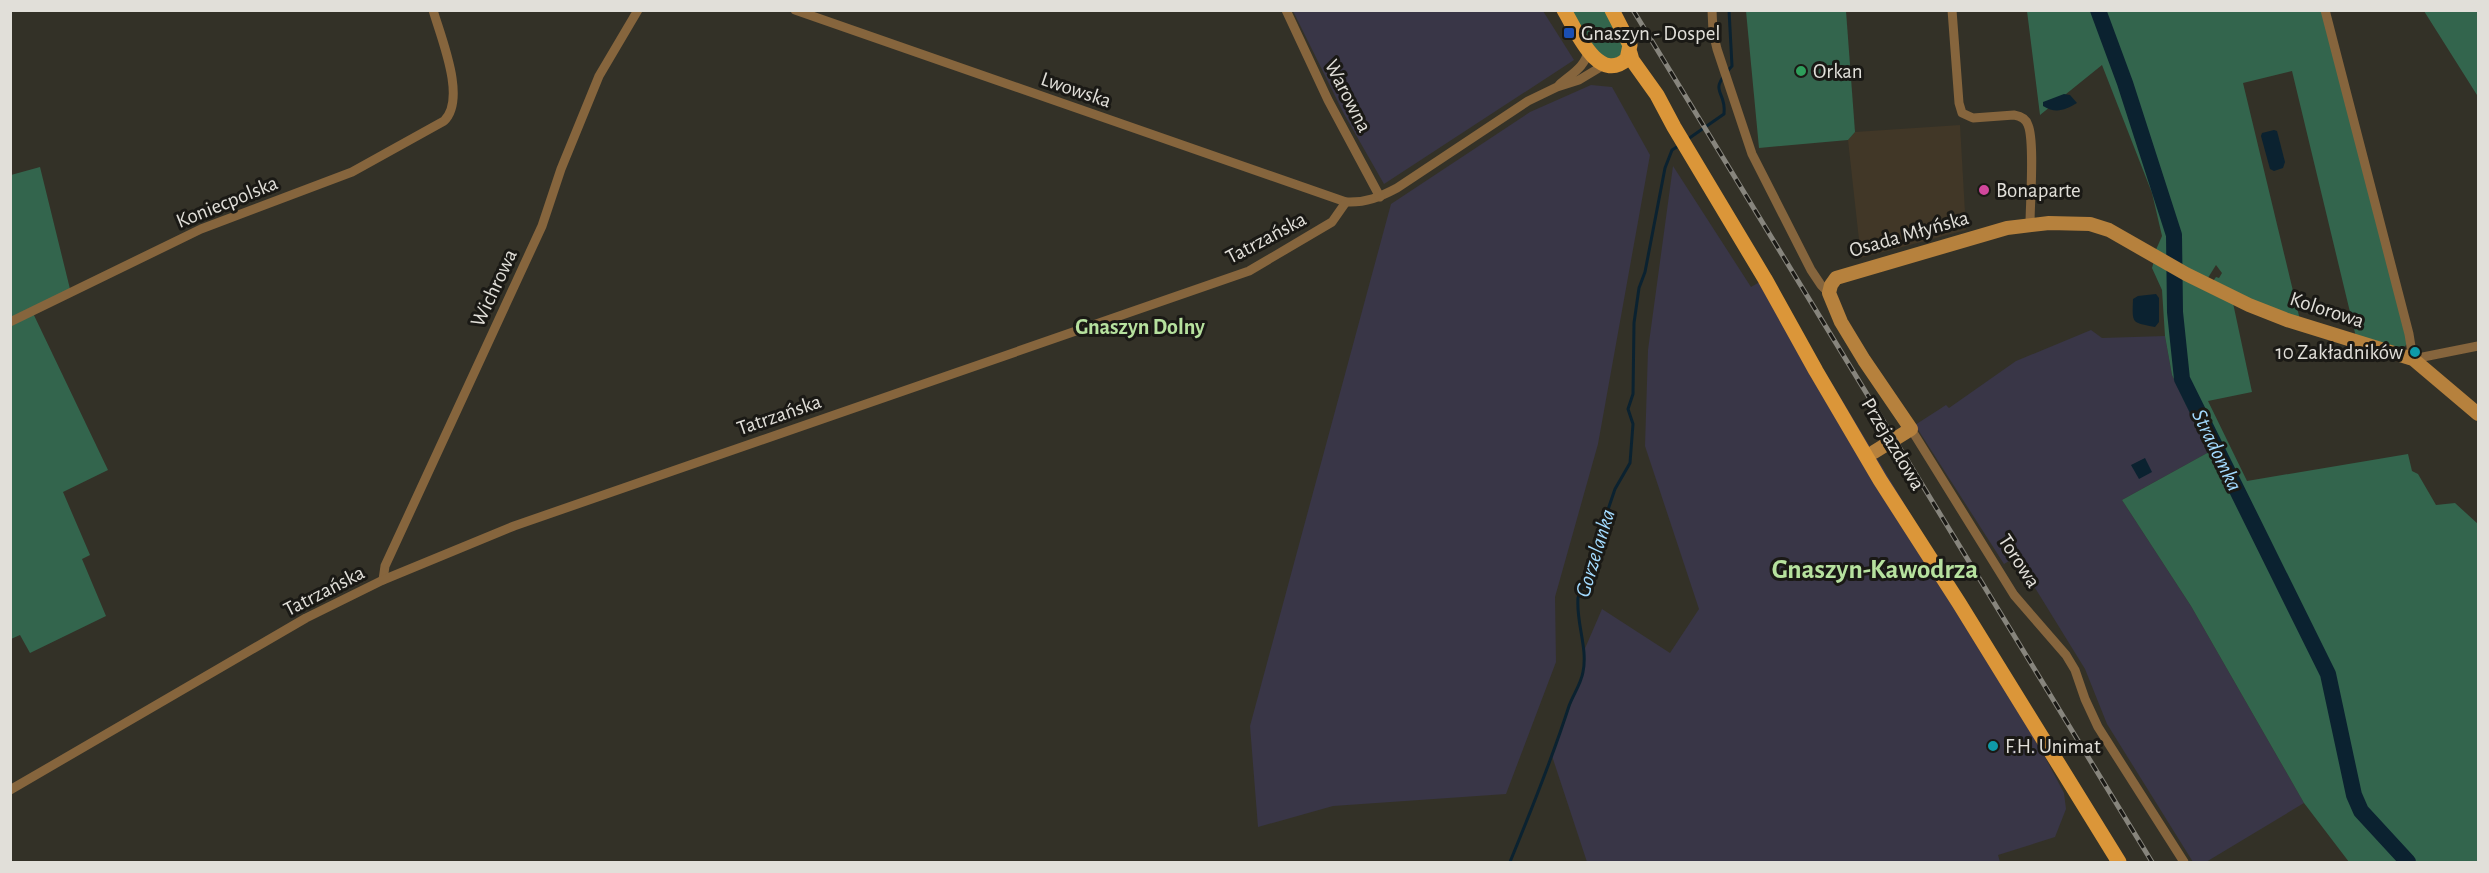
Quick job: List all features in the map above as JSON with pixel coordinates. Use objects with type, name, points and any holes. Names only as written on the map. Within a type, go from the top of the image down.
[{"type":"main road","name":"Przejazdowa","points":[[1564,10],[1592,57],[1611,65],[1641,84],[1671,123]]},
{"type":"main road","name":"Przejazdowa","points":[[1612,10],[1626,34],[1632,60],[1657,95],[1671,123],[1784,311],[1816,371],[1880,480],[2120,862]]},
{"type":"main road","points":[[1611,65],[1627,59],[1630,53]]},
{"type":"main road","name":"Przejazdowa","points":[[1784,311],[1821,365],[1874,452],[1934,553],[1959,603]]},
{"type":"street","name":"Koniecpolska","points":[[10,322],[201,229],[352,172],[444,121],[452,111],[454,103],[452,79],[433,10]]},
{"type":"street","name":"Wichrowa","points":[[383,580],[385,566],[542,226],[561,170],[599,76],[638,10]]},
{"type":"street","name":"Lwowska","points":[[795,10],[1346,202]]},
{"type":"street","name":"Warowna","points":[[1286,10],[1328,100],[1380,197]]},
{"type":"street","points":[[1712,10],[1713,32],[1721,63],[1752,154],[1811,270],[1829,293]]},
{"type":"street","points":[[1952,10],[1959,103],[1962,113],[1973,118],[2014,114],[2028,123],[2030,224]]},
{"type":"street","points":[[2325,10],[2414,359],[2478,345]]},
{"type":"street","points":[[1557,87],[1585,63],[1588,50]]},
{"type":"street","points":[[1346,202],[1362,203],[1380,197],[1528,101],[1611,65]]},
{"type":"street","name":"Tatrzańska","points":[[10,790],[306,618],[383,580],[513,526],[1250,272],[1332,222],[1346,202]]},
{"type":"street","name":"Osada Młyńska","points":[[1829,293],[1836,278],[2007,228],[2030,224],[2073,222],[2090,224],[2109,230],[2164,262]]},
{"type":"street","name":"Kolorowa","points":[[2164,262],[2249,305],[2287,320],[2414,359],[2478,414]]},
{"type":"street","name":"Torowa","points":[[1829,293],[1841,322],[1864,360],[1911,429],[2014,595],[2066,655],[2075,670],[2098,728],[2184,862]]},
{"type":"street","points":[[1874,452],[1911,429]]},
{"type":"shaded area","points":[[1293,11],[1543,11],[1574,60],[1384,184],[1344,114]]},
{"type":"shaded area","points":[[1591,85],[1612,87],[1650,155],[1598,444],[1555,597],[1556,662],[1506,794],[1333,806],[1258,827],[1250,726],[1391,204],[1530,112]]},
{"type":"shaded area","points":[[1960,125],[1966,230],[1861,258],[1848,140],[1855,132]]},
{"type":"shaded area","points":[[1673,166],[1751,287],[1765,279],[1821,365],[1934,553],[2064,793],[2066,809],[2055,837],[1998,855],[2000,862],[1587,862],[1552,756],[1583,672],[1583,653],[1602,609],[1670,653],[1699,609],[1645,446],[1648,350]]},
{"type":"shaded area","points":[[2091,330],[2102,338],[2165,336],[2172,375],[2209,452],[2122,500],[2191,606],[2304,803],[2206,862],[2193,862],[2107,724],[2085,669],[2016,557],[2004,564],[1915,425],[1946,405],[1949,408],[2016,361]]},
{"type":"green space","points":[[1570,11],[1606,11],[1622,35],[1623,55],[1609,59],[1599,54]]},
{"type":"green space","name":"Orkan","points":[[1746,11],[1846,11],[1855,132],[1848,140],[1759,148]]},
{"type":"green space","points":[[2027,11],[2322,11],[2405,327],[2407,343],[2403,350],[2356,337],[2292,71],[2243,83],[2300,320],[2211,284],[2222,273],[2216,265],[2206,281],[2155,252],[2162,236],[2152,193],[2102,65],[2040,115]]},
{"type":"green space","points":[[2424,11],[2478,11],[2478,97],[2477,95]]},
{"type":"green space","points":[[40,167],[70,289],[31,309],[108,470],[63,492],[90,555],[82,559],[106,616],[30,653],[20,635],[11,639],[11,175]]},
{"type":"green space","points":[[2154,261],[2233,303],[2252,392],[2208,401],[2247,481],[2408,454],[2412,471],[2418,474],[2436,505],[2455,503],[2478,524],[2478,862],[2349,862],[2304,803],[2191,606],[2122,500],[2209,452],[2172,375],[2165,336],[2162,290],[2152,268]]},
{"type":"water","points":[[2064,94],[2070,95],[2077,103],[2060,110],[2052,110],[2043,106],[2043,102]]},
{"type":"water","points":[[2277,131],[2285,162],[2283,168],[2274,171],[2270,169],[2261,136],[2262,133]]},
{"type":"water","points":[[2156,294],[2159,298],[2159,322],[2155,327],[2135,321],[2133,299],[2138,296]]},
{"type":"water","points":[[2145,458],[2152,472],[2139,479],[2131,465]]},
{"type":"waterway","points":[[1688,139],[1724,114],[1719,87],[1724,75],[1732,66],[1729,10]]},
{"type":"waterway","name":"Stradomka","points":[[2098,10],[2125,83],[2174,235],[2175,312],[2182,379],[2328,674],[2354,795],[2361,811],[2408,862]]},
{"type":"waterway","name":"Gorzelanka","points":[[1510,862],[1582,676],[1584,654],[1578,598],[1615,489],[1630,463],[1633,424],[1628,409],[1633,394],[1634,323],[1639,288],[1645,272],[1665,168],[1672,150],[1680,145]]},
{"type":"railway","points":[[1633,10],[2152,862]]},
{"type":"place","name":"Gnaszyn - Dospel","points":[[1569,33]]},
{"type":"place","name":"Orkan","points":[[1801,71]]},
{"type":"place","name":"Bonaparte","points":[[1984,190]]},
{"type":"place","name":"10 Zakładników","points":[[2415,352]]},
{"type":"place","name":"F.H. Unimat","points":[[1993,746]]},
{"type":"district","name":"Gnaszyn Dolny","points":[[1140,327]]},
{"type":"district","name":"Gnaszyn-Kawodrza","points":[[1875,569]]}]
